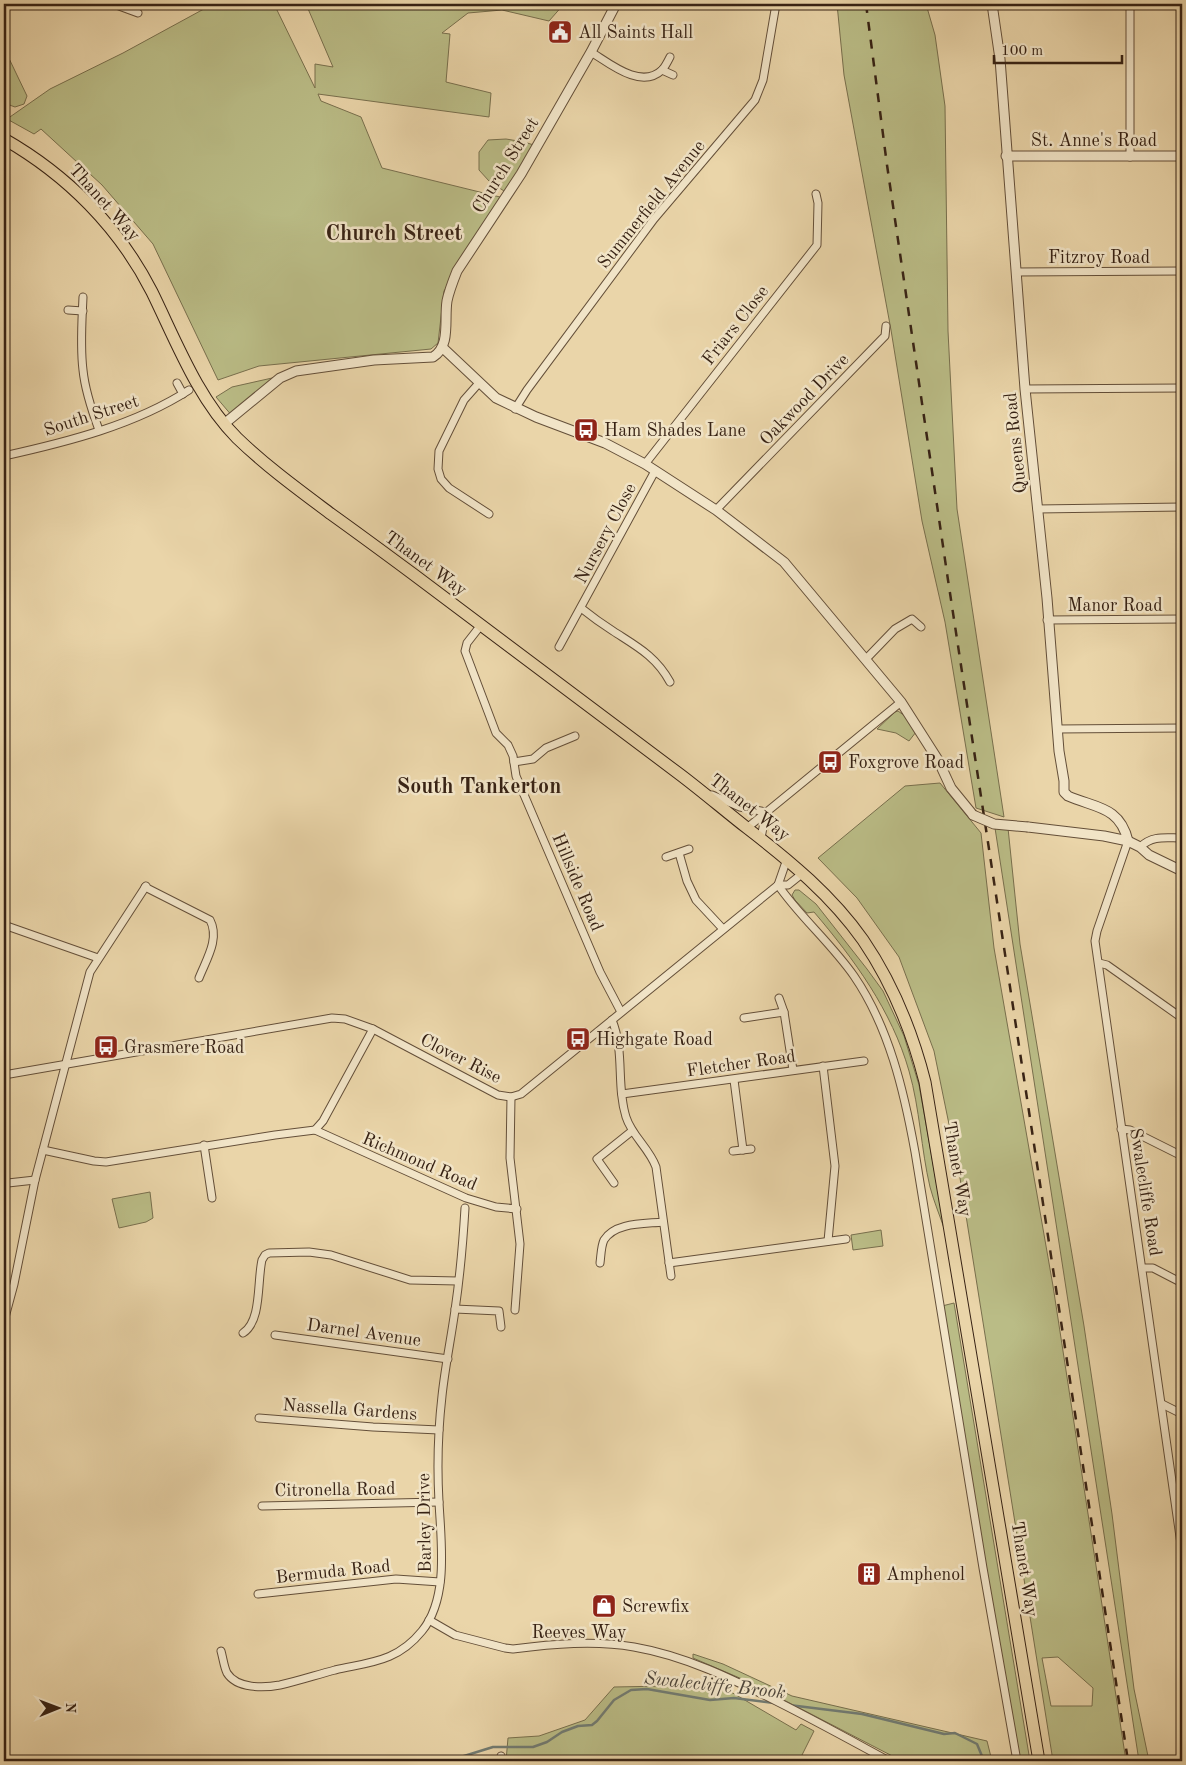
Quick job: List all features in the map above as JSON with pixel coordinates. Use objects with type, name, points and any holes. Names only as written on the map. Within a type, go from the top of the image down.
[{"type":"main road","name":"Thanet Way","points":[[4,139],[58,175],[90,206],[120,240],[144,277],[202,390],[224,424],[254,454],[283,478],[481,625],[761,838],[803,873],[838,909],[863,940],[893,988],[912,1034],[923,1074],[1039,1761]]},
{"type":"street","points":[[118,4],[138,13]]},
{"type":"street","name":"Church Street","points":[[443,348],[447,302],[450,287],[457,271],[521,174],[591,52],[616,4]]},
{"type":"street","name":"Summerfield Avenue","points":[[515,409],[654,219],[755,100],[763,80],[776,4]]},
{"type":"street","name":"Queens Road","points":[[992,4],[1000,60],[1025,390],[1038,508],[1064,792],[1068,796],[1104,808],[1114,814],[1122,823],[1128,841]]},
{"type":"street","points":[[1130,4],[1130,157]]},
{"type":"street","points":[[591,52],[620,70],[644,78],[662,70],[670,57]]},
{"type":"street","points":[[662,70],[673,75]]},
{"type":"street","name":"St. Anne's Road","points":[[1006,156],[1182,156]]},
{"type":"street","name":"Friars Close","points":[[645,464],[817,244],[818,203],[816,194]]},
{"type":"street","name":"Fitzroy Road","points":[[1016,272],[1182,271]]},
{"type":"street","points":[[83,297],[83,371],[99,430]]},
{"type":"street","points":[[68,310],[83,311]]},
{"type":"street","name":"Oakwood Drive","points":[[716,510],[885,336],[886,326]]},
{"type":"street","points":[[224,424],[280,378],[296,371],[374,360],[433,357],[443,348],[496,398],[515,409],[605,443],[645,464],[716,510],[784,562],[901,702],[938,760],[951,788],[973,815],[994,824],[1104,836],[1128,841],[1140,846],[1149,855],[1182,871]]},
{"type":"street","name":"South Street","points":[[4,456],[99,430],[148,413],[186,392],[177,383]]},
{"type":"street","points":[[478,383],[464,400],[439,451],[438,469],[441,479],[449,488],[490,514]]},
{"type":"street","points":[[1025,390],[1182,388]]},
{"type":"street","name":"Nursery Close","points":[[559,647],[655,471]]},
{"type":"street","points":[[1038,508],[1182,507]]},
{"type":"street","name":"Nursery Close","points":[[581,608],[645,651],[664,670],[670,682]]},
{"type":"street","points":[[866,659],[895,628],[912,619],[921,627]]},
{"type":"street","name":"Manor Road","points":[[1047,620],[1182,619]]},
{"type":"street","name":"Hillside Road","points":[[481,625],[466,643],[465,651],[496,733],[508,746],[514,762],[516,776],[600,972],[621,1012]]},
{"type":"street","points":[[747,828],[901,702]]},
{"type":"street","points":[[1057,729],[1182,728]]},
{"type":"street","points":[[514,762],[533,759],[546,748],[575,736]]},
{"type":"street","points":[[700,790],[740,808],[766,812]]},
{"type":"street","points":[[761,838],[766,812]]},
{"type":"street","points":[[1140,846],[1148,839],[1182,838]]},
{"type":"street","name":"Swalecliffe Road","points":[[1128,841],[1097,931],[1096,942],[1182,1551]]},
{"type":"street","points":[[666,857],[689,849]]},
{"type":"street","points":[[679,853],[687,881],[696,900],[723,929]]},
{"type":"street","points":[[787,859],[778,885],[854,976],[877,1018],[898,1076],[908,1113],[983,1568],[1017,1761]]},
{"type":"street","name":"Clover Rise","points":[[4,1075],[332,1018],[345,1019],[373,1029],[498,1095],[511,1097],[521,1094],[778,885],[788,885],[803,873]]},
{"type":"street","points":[[4,1321],[14,1284],[36,1180],[90,972],[145,887],[210,920],[214,927],[213,942],[199,978]]},
{"type":"street","points":[[4,925],[98,958]]},
{"type":"street","points":[[1099,963],[1107,965],[1182,1018]]},
{"type":"street","points":[[779,998],[784,1012],[793,1070]]},
{"type":"street","points":[[744,1018],[784,1012]]},
{"type":"street","points":[[612,1020],[618,1033],[620,1046],[622,1094],[626,1116],[632,1131],[652,1157],[655,1166],[671,1276]]},
{"type":"street","points":[[315,1130],[323,1121],[373,1029]]},
{"type":"street","name":"Fletcher Road","points":[[622,1094],[864,1061]]},
{"type":"street","points":[[822,1066],[835,1166],[828,1240]]},
{"type":"street","points":[[734,1080],[743,1150]]},
{"type":"street","points":[[511,1097],[510,1158],[520,1230],[516,1310]]},
{"type":"street","points":[[1121,1129],[1130,1130],[1182,1156]]},
{"type":"street","name":"Richmond Road","points":[[44,1150],[106,1162],[275,1134],[315,1130],[466,1198],[496,1207],[517,1209]]},
{"type":"street","points":[[614,1183],[597,1159],[632,1131]]},
{"type":"street","points":[[204,1145],[212,1198]]},
{"type":"street","points":[[733,1151],[751,1149]]},
{"type":"street","points":[[4,1184],[36,1180]]},
{"type":"street","name":"Barley Drive","points":[[221,1651],[228,1674],[234,1680],[244,1685],[279,1685],[387,1658],[414,1639],[429,1620],[435,1608],[440,1582],[442,1553],[438,1462],[439,1430],[442,1395],[455,1308],[465,1208]]},
{"type":"street","points":[[600,1263],[604,1240],[611,1232],[621,1227],[663,1222]]},
{"type":"street","points":[[669,1263],[846,1238]]},
{"type":"street","points":[[243,1333],[254,1320],[262,1260],[269,1253],[309,1252],[330,1255],[410,1280],[458,1281]]},
{"type":"street","points":[[1143,1268],[1153,1268],[1182,1282]]},
{"type":"street","points":[[455,1308],[499,1311],[501,1327]]},
{"type":"street","name":"Darnel Avenue","points":[[275,1335],[448,1359]]},
{"type":"street","points":[[1162,1404],[1182,1414]]},
{"type":"street","name":"Nassella Gardens","points":[[259,1418],[439,1430]]},
{"type":"street","name":"Citronella Road","points":[[262,1506],[439,1502]]},
{"type":"street","name":"Bermuda Road","points":[[258,1594],[403,1579],[440,1582]]},
{"type":"street","name":"Reeves Way","points":[[429,1620],[455,1635],[510,1648],[576,1644],[634,1647],[692,1662],[739,1682],[889,1761]]},
{"type":"green space","points":[[213,4],[279,4],[275,6],[315,88],[315,64],[333,67],[306,4],[564,4],[549,21],[502,10],[468,13],[442,33],[450,34],[446,82],[491,93],[489,117],[318,94],[321,101],[361,117],[382,168],[500,197],[444,291],[438,343],[431,349],[259,366],[218,380],[153,244],[102,185],[41,129],[34,134],[7,119],[50,89],[123,53]]},
{"type":"green space","points":[[837,4],[926,4],[935,35],[945,106],[948,331],[957,509],[1004,817],[976,808],[945,622],[922,521],[891,330],[844,75]]},
{"type":"green space","points":[[4,48],[27,96],[24,104],[15,107],[4,103]]},
{"type":"green space","points":[[506,139],[537,146],[507,193],[489,181],[479,170],[479,152],[488,140]]},
{"type":"green space","points":[[290,374],[233,417],[216,397],[232,387]]},
{"type":"green space","points":[[898,711],[905,716],[916,732],[909,741],[896,733],[877,729]]},
{"type":"green space","points":[[940,783],[981,833],[994,948],[1053,1286],[1126,1761],[1053,1761],[960,1178],[934,1051],[899,957],[857,898],[818,858],[905,786]],"holes":[[[1058,1657],[1093,1688],[1092,1706],[1051,1706],[1042,1658]]]},
{"type":"green space","points":[[995,828],[1008,828],[1020,944],[1084,1326],[1112,1514],[1134,1689],[1149,1761],[1139,1761]]},
{"type":"green space","points":[[795,890],[799,890],[816,904],[867,969],[883,991],[904,1036],[919,1085],[945,1231],[930,1187],[913,1085],[893,1027],[870,987],[843,948],[814,912],[807,913],[795,900],[792,895]]},
{"type":"green space","points":[[150,1192],[153,1218],[146,1222],[119,1228],[112,1199]]},
{"type":"green space","points":[[881,1230],[883,1246],[853,1250],[851,1235]]},
{"type":"green space","points":[[954,1303],[1030,1761],[1019,1761],[942,1306]]},
{"type":"green space","points":[[693,1654],[723,1664],[792,1696],[987,1741],[992,1761],[902,1761],[749,1682],[693,1658]]},
{"type":"green space","points":[[719,1685],[796,1730],[801,1724],[814,1731],[799,1761],[506,1761],[508,1738],[539,1736],[585,1720],[614,1687]]},
{"type":"waterway","name":"Swalecliffe Brook","points":[[448,1761],[493,1747],[533,1747],[578,1726],[592,1725],[614,1700],[631,1690],[647,1689],[710,1700],[734,1698],[774,1703]]},
{"type":"waterway","name":"Swalecliffe Brook","points":[[789,1705],[862,1714],[944,1734],[955,1733],[977,1744],[984,1761]]},
{"type":"railway","points":[[866,4],[887,165],[948,580],[1128,1761]]},
{"type":"place","name":"All Saints Hall","points":[[560,32]]},
{"type":"place","name":"Ham Shades Lane","points":[[586,430]]},
{"type":"place","name":"Foxgrove Road","points":[[830,762]]},
{"type":"place","name":"Highgate Road","points":[[578,1039]]},
{"type":"place","name":"Grasmere Road","points":[[106,1047]]},
{"type":"place","name":"Amphenol","points":[[869,1574]]},
{"type":"place","name":"Screwfix","points":[[604,1606]]},
{"type":"district","name":"Church Street","points":[[394,232]]},
{"type":"district","name":"South Tankerton","points":[[479,785]]}]
